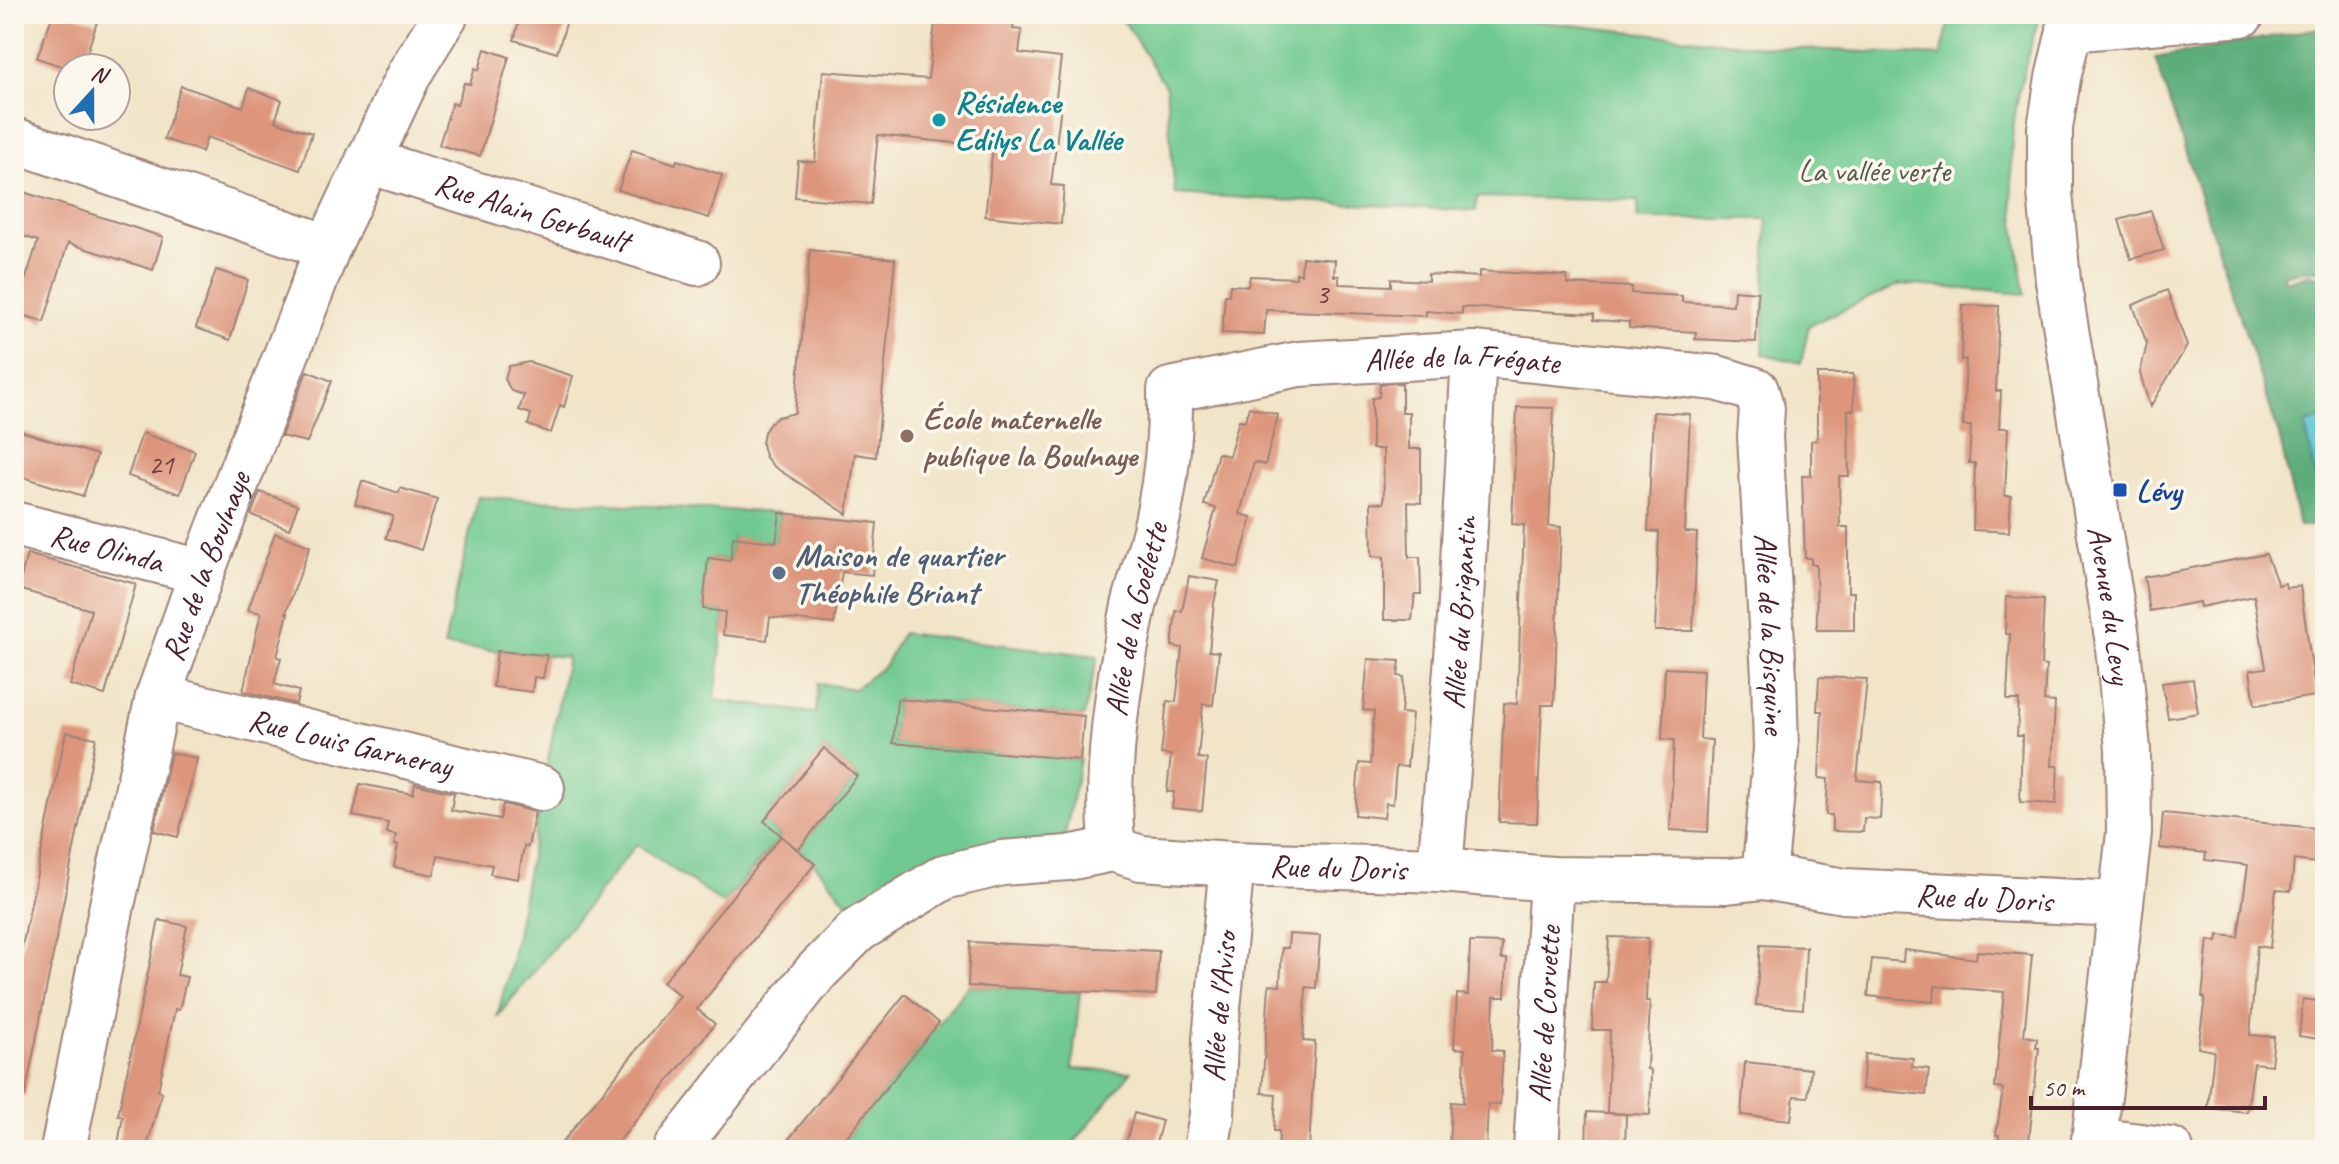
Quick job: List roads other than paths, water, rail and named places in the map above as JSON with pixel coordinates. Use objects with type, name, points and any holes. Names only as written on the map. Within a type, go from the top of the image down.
[{"type":"street","name":"Rue de la Boulnaye","points":[[63,1150],[158,697],[202,572],[328,247],[409,74],[446,14]]},
{"type":"street","points":[[2071,22],[2242,14]]},
{"type":"street","name":"Avenue du Levy","points":[[2071,22],[2050,128],[2050,192],[2058,281],[2117,637],[2128,749],[2129,833],[2094,1145]]},
{"type":"street","points":[[14,140],[328,247]]},
{"type":"street","name":"Rue Alain Gerbault","points":[[368,161],[697,263]]},
{"type":"street","name":"Allée de la Frégate","points":[[1170,390],[1299,364],[1474,354],[1717,378],[1756,390]]},
{"type":"street","name":"Allée du Brigantin","points":[[1440,870],[1460,619],[1474,354]]},
{"type":"street","name":"Allée de la Goélette","points":[[1113,849],[1111,787],[1118,699],[1134,607],[1159,512],[1171,429],[1170,390]]},
{"type":"street","name":"Allée de la Bisquine","points":[[1756,390],[1762,409],[1760,437],[1775,734],[1764,877]]},
{"type":"street","name":"Rue Olinda","points":[[14,524],[202,572]]},
{"type":"street","name":"Rue Louis Garneray","points":[[158,697],[542,788]]},
{"type":"street","name":"Rue du Doris","points":[[675,1150],[816,972],[858,930],[944,877],[1002,863],[1068,858],[1113,849],[1141,858],[1232,864],[1440,870],[1552,879],[1727,881],[1764,877],[1844,891],[2121,904]]},
{"type":"street","name":"Allée de l'Aviso","points":[[1206,1150],[1212,1115],[1215,1039],[1232,864]]},
{"type":"street","name":"Allée de Corvette","points":[[1536,1150],[1552,879]]},
{"type":"street","points":[[2094,1145],[2171,1150]]},
{"type":"water","points":[[2325,419],[2325,484],[2318,486],[2305,424]]},
{"type":"place","name":"Résidence Edilys La Vallée","points":[[939,120]]},
{"type":"place","name":"École maternelle publique la Boulnaye","points":[[907,436]]},
{"type":"place","name":"Lévy","points":[[2120,490]]},
{"type":"place","name":"Maison de quartier Théophile Briant","points":[[779,573]]},
{"type":"park label","name":"La vallée verte","points":[[1874,170]]}]
